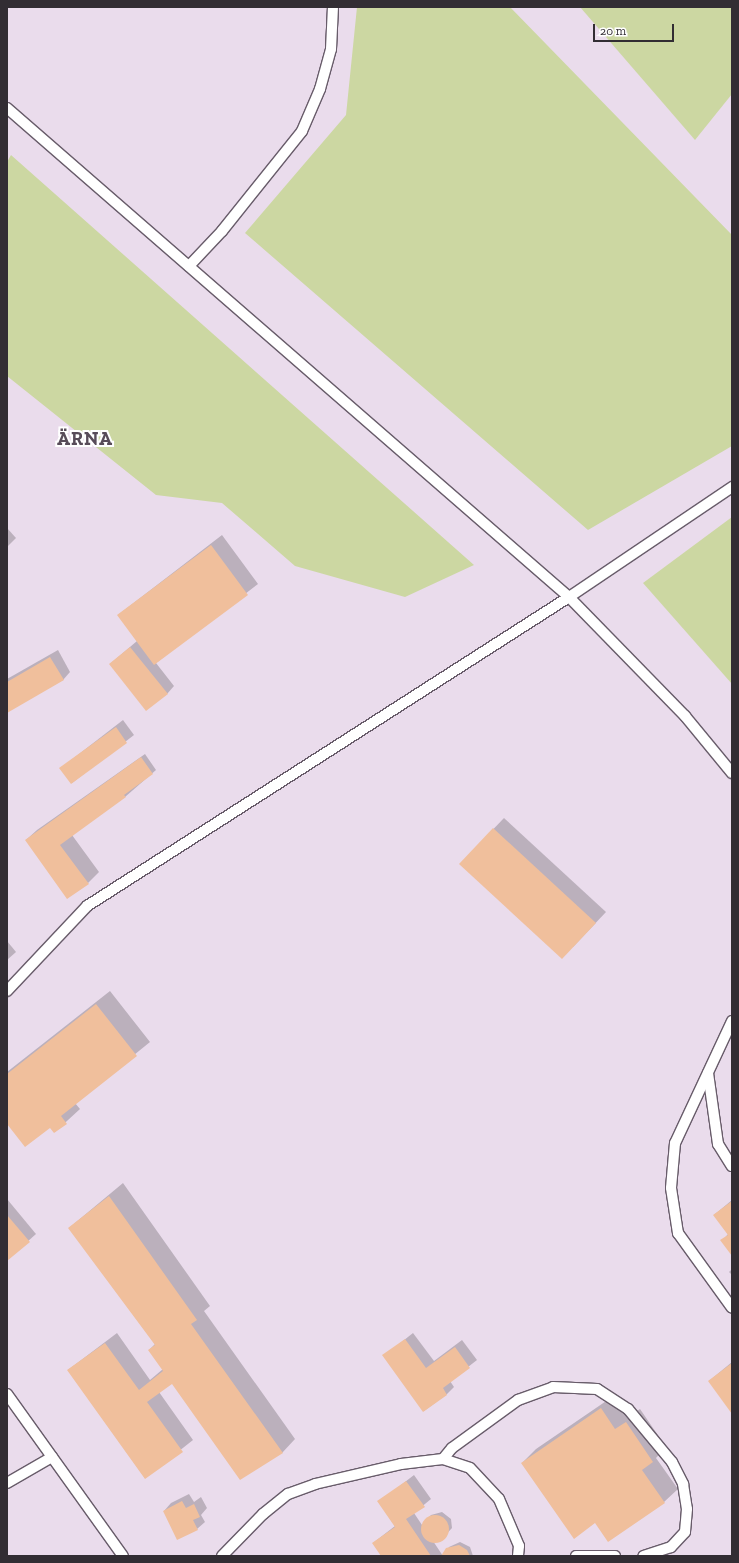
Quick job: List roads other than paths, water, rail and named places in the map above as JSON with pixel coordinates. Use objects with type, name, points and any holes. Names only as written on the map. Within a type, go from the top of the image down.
[{"type":"lane","points":[[190,266],[222,231],[302,131],[320,89],[331,49],[333,7]]},
{"type":"lane","points":[[7,108],[570,597],[685,716],[732,772]]},
{"type":"lane","points":[[7,991],[87,906],[570,597],[732,487]]},
{"type":"lane","points":[[732,1021],[675,1143],[671,1188],[678,1233],[732,1308]]},
{"type":"lane","points":[[708,1073],[718,1144],[732,1166]]},
{"type":"lane","points":[[443,1459],[452,1448],[518,1400],[553,1387],[597,1389],[628,1409],[672,1462],[683,1484],[688,1509],[685,1532],[671,1547],[643,1556]]},
{"type":"lane","points":[[7,1394],[123,1556]]},
{"type":"lane","points":[[7,1483],[52,1457]]},
{"type":"lane","points":[[222,1556],[263,1514],[288,1494],[315,1484],[394,1465],[443,1459],[470,1468],[499,1499],[519,1546],[518,1556]]},
{"type":"lane","points":[[576,1556],[615,1556]]},
{"type":"district","name":"ÄRNA","points":[[85,439]]}]
